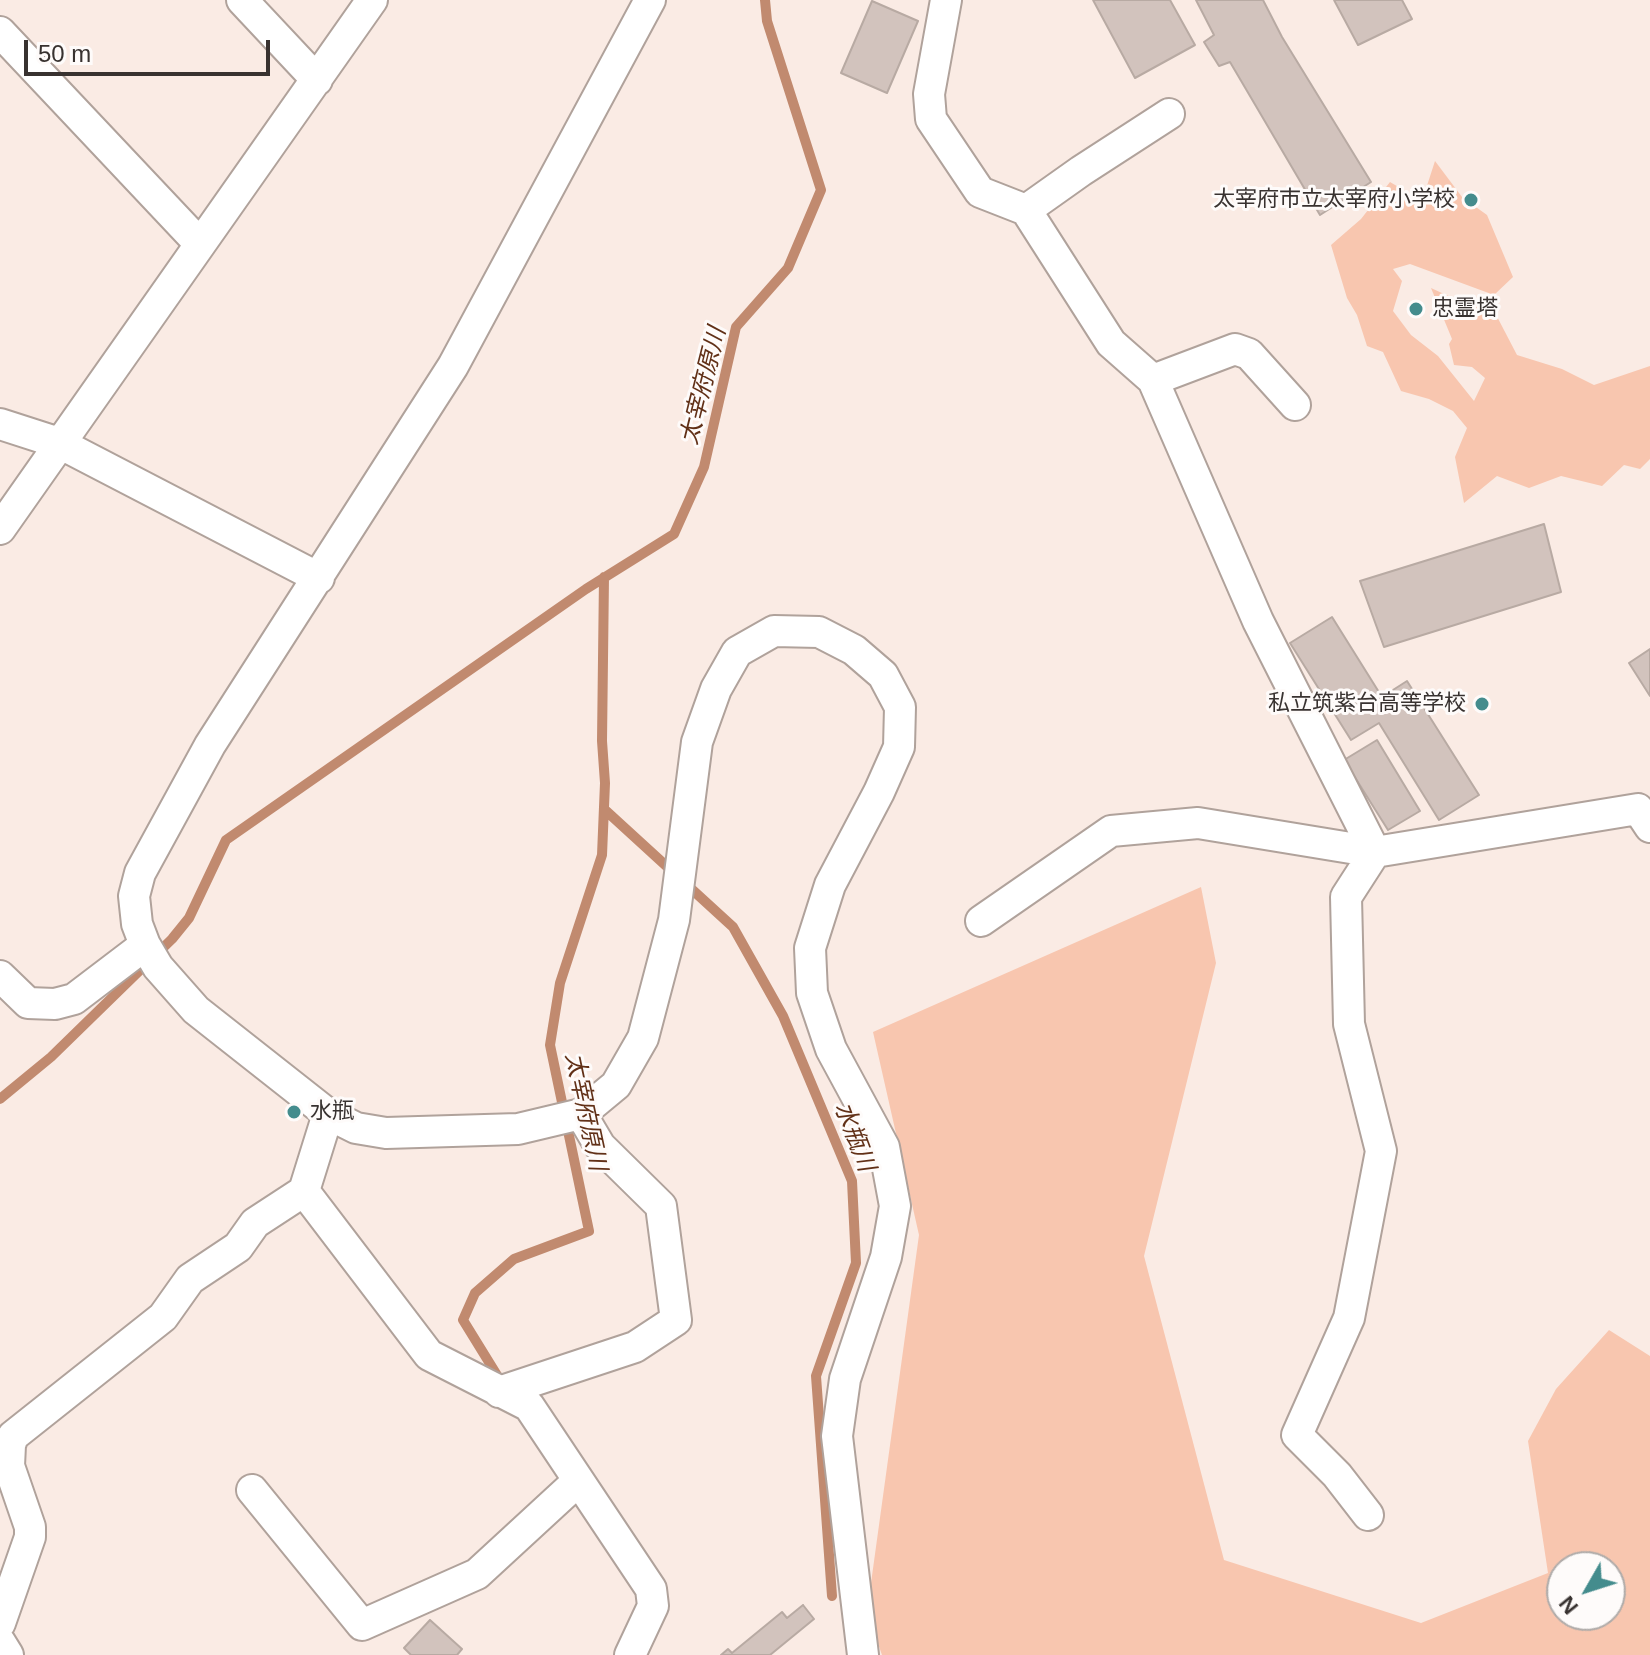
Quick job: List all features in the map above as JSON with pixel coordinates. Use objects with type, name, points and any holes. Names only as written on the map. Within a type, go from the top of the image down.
[{"type":"street","points":[[242,0],[317,80]]},
{"type":"street","points":[[0,529],[372,0]]},
{"type":"street","points":[[650,0],[453,366],[210,745],[140,873],[134,896],[137,924],[158,967],[196,1010],[328,1114],[356,1128],[386,1133],[518,1129],[581,1114],[616,1085],[643,1038],[674,920],[697,742],[716,689],[737,652],[774,631],[819,632],[854,650],[883,675],[900,707],[899,747],[830,885],[810,948],[812,993],[831,1049],[884,1147],[895,1206],[886,1257],[845,1379],[837,1436],[863,1655]]},
{"type":"street","points":[[946,0],[929,94],[931,119],[980,192],[1026,210],[1111,343],[1153,380],[1258,621],[1375,852]]},
{"type":"street","points":[[0,32],[199,243]]},
{"type":"street","points":[[1026,210],[1169,114]]},
{"type":"street","points":[[1153,380],[1235,349],[1249,354],[1295,405]]},
{"type":"street","points":[[0,424],[59,443],[319,578]]},
{"type":"street","points":[[981,921],[1111,831],[1198,823],[1375,852],[1638,809],[1650,827]]},
{"type":"street","points":[[1368,1515],[1337,1475],[1297,1435],[1349,1318],[1381,1151],[1349,1024],[1346,897],[1375,852]]},
{"type":"street","points":[[0,976],[28,1003],[55,1004],[74,999],[145,945]]},
{"type":"street","points":[[0,1623],[30,1537],[30,1527],[9,1466],[13,1436],[163,1317],[190,1279],[238,1247],[255,1223],[304,1191],[328,1114]]},
{"type":"street","points":[[499,1392],[635,1347],[676,1320],[661,1206],[600,1146],[581,1114]]},
{"type":"street","points":[[304,1191],[429,1355],[529,1406],[651,1589],[653,1606],[630,1655]]},
{"type":"street","points":[[252,1490],[362,1625],[477,1574],[578,1481]]},
{"type":"street","points":[[0,1642],[8,1655]]},
{"type":"shaded area","points":[[1435,161],[1462,197],[1487,215],[1513,277],[1494,295],[1410,264],[1393,269],[1402,281],[1393,311],[1411,335],[1438,356],[1474,401],[1485,378],[1472,367],[1454,365],[1449,344],[1452,339],[1431,288],[1468,305],[1492,307],[1517,355],[1562,369],[1594,385],[1650,366],[1650,459],[1640,469],[1624,465],[1602,486],[1561,476],[1529,488],[1497,476],[1464,503],[1455,457],[1467,428],[1453,411],[1429,399],[1401,391],[1383,352],[1367,346],[1357,315],[1347,298],[1331,245],[1361,219],[1390,182],[1422,201]]},
{"type":"shaded area","points":[[1201,887],[1216,963],[1144,1256],[1224,1560],[1421,1623],[1546,1574],[1546,1631],[1626,1631],[1626,1551],[1546,1551],[1546,1560],[1528,1441],[1556,1389],[1609,1330],[1650,1356],[1650,1655],[882,1655],[867,1612],[919,1235],[873,1032]]},
{"type":"building","points":[[1093,0],[1170,0],[1195,45],[1135,78]]},
{"type":"building","points":[[1196,0],[1263,0],[1282,37],[1371,182],[1320,215],[1230,62],[1219,66],[1204,42],[1214,35]]},
{"type":"building","points":[[1334,0],[1402,0],[1412,19],[1358,45]]},
{"type":"building","points":[[872,1],[918,21],[887,93],[841,73]]},
{"type":"building","points":[[1544,524],[1561,592],[1384,647],[1360,581]]},
{"type":"building","points":[[1332,617],[1382,697],[1407,681],[1479,795],[1439,820],[1379,723],[1351,740],[1290,643]]},
{"type":"building","points":[[1650,649],[1650,696],[1629,663]]},
{"type":"building","points":[[1377,740],[1420,811],[1388,830],[1344,760]]},
{"type":"building","points":[[803,1605],[814,1619],[770,1655],[721,1655],[728,1649],[732,1653],[782,1612],[787,1618]]},
{"type":"building","points":[[430,1620],[462,1649],[457,1655],[411,1655],[404,1648]]},
{"type":"waterway","name":"太宰府原川","points":[[0,1099],[51,1057],[172,939],[189,918],[226,840],[586,589],[674,534],[704,467],[736,327],[788,268],[821,190],[767,21],[765,0]]},
{"type":"waterway","name":"太宰府原川","points":[[500,1380],[463,1320],[475,1293],[514,1259],[589,1231],[550,1045],[560,983],[602,855],[605,783],[602,741],[604,577]]},
{"type":"waterway","name":"水瓶川","points":[[604,809],[733,927],[783,1016],[852,1181],[856,1263],[816,1376],[832,1596]]},
{"type":"place","name":"太宰府市立太宰府小学校","points":[[1471,200]]},
{"type":"place","name":"忠霊塔","points":[[1416,309]]},
{"type":"place","name":"私立筑紫台高等学校","points":[[1482,704]]},
{"type":"place","name":"水瓶","points":[[294,1112]]}]
